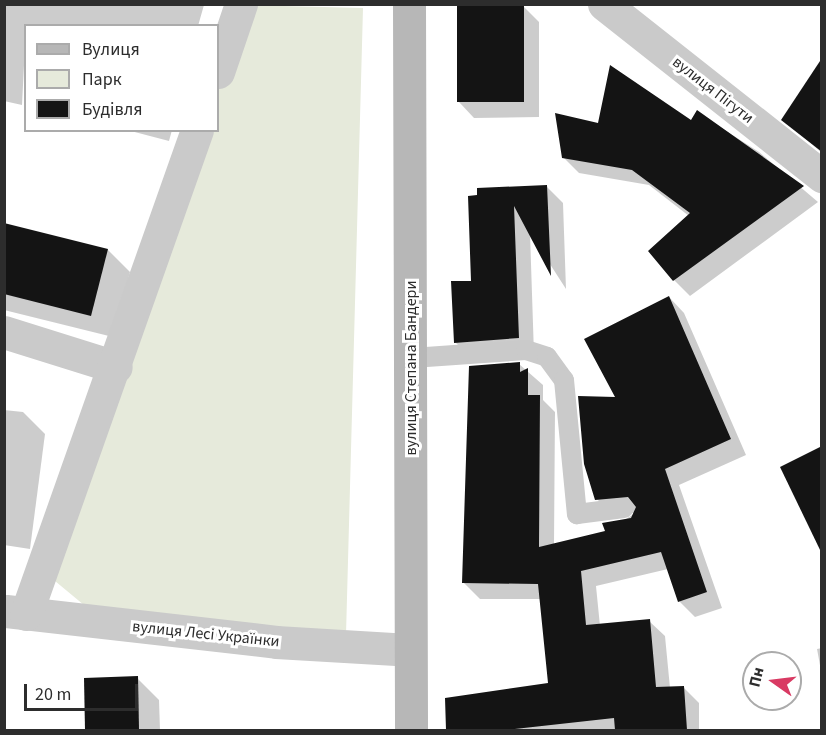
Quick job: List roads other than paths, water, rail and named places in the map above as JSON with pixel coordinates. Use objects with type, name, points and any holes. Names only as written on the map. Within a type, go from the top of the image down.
[{"type":"street","points":[[219,69],[241,4]]},
{"type":"street","name":"вулиця Степана Бандери","points":[[409,4],[412,358],[409,650],[411,730]]},
{"type":"street","name":"вулиця Пігути","points":[[604,4],[822,176]]},
{"type":"street","points":[[15,612],[116,367],[196,132]]},
{"type":"street","points":[[4,332],[116,367]]},
{"type":"street","name":"вулиця Лесі Українки","points":[[15,612],[276,642],[409,650]]},
{"type":"lane","points":[[412,358],[526,350],[548,357],[564,380],[577,514],[624,508]]}]
